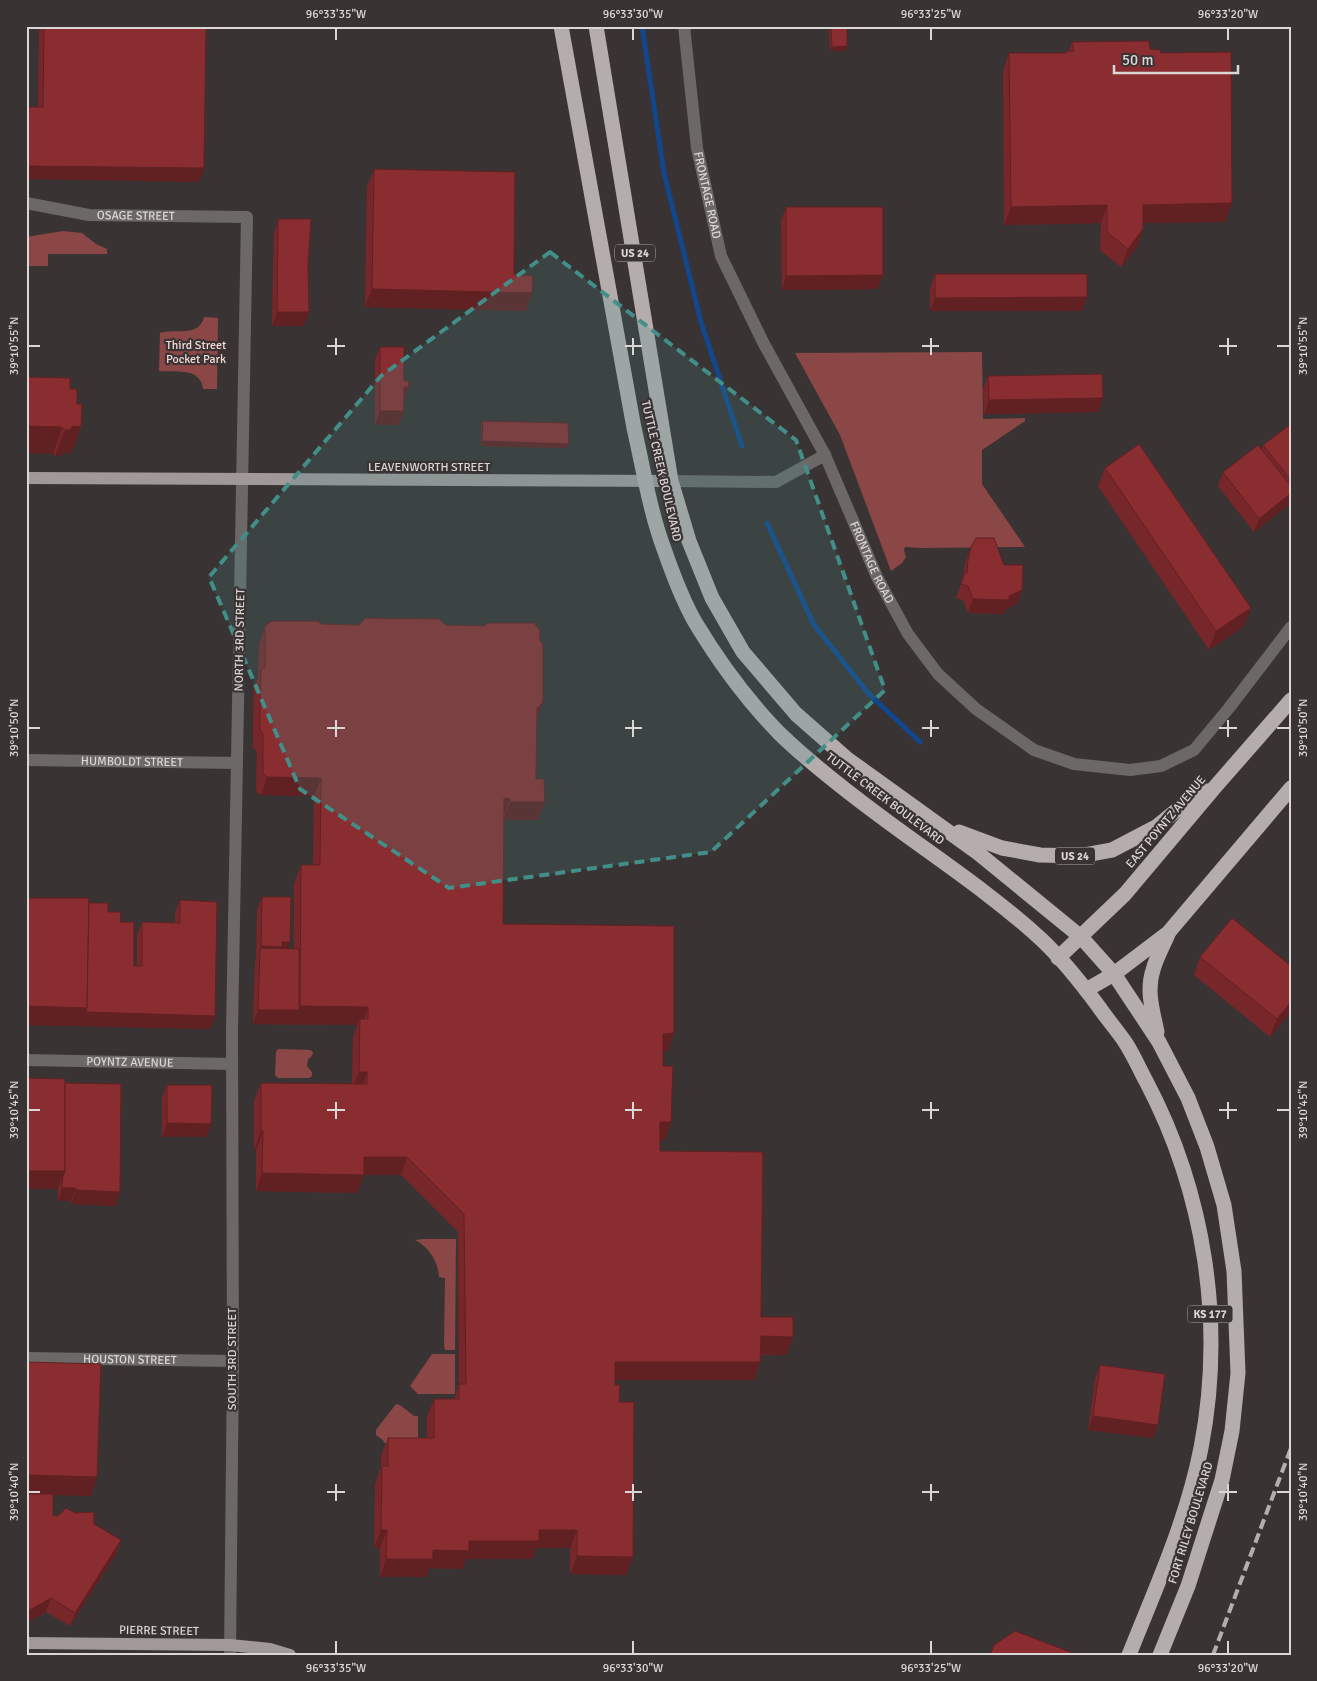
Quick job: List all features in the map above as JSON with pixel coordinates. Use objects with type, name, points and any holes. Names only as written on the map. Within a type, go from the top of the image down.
[{"type":"highway","name":"TUTTLE CREEK BOULEVARD","points":[[561,26],[634,428],[662,546],[694,620],[738,686],[779,733],[834,781],[961,874],[1004,908],[1045,943],[1086,990]]},
{"type":"highway","name":"TUTTLE CREEK BOULEVARD","points":[[596,26],[672,481],[689,541],[712,598],[743,652],[796,714],[846,758],[978,853],[1080,937],[1114,974]]},
{"type":"highway","name":"EAST POYNTZ AVENUE","points":[[1058,958],[1125,894],[1291,700]]},
{"type":"highway","name":"US 24","points":[[924,815],[967,836],[1002,848],[1040,855],[1079,856],[1112,850],[1156,828],[1188,801],[1215,787]]},
{"type":"highway","points":[[1086,990],[1114,974],[1168,932],[1291,788]]},
{"type":"highway","points":[[1159,1042],[1150,1002],[1150,985],[1152,970],[1168,932]]},
{"type":"highway","name":"FORT RILEY BOULEVARD","points":[[1114,974],[1159,1042],[1188,1098],[1207,1146],[1222,1198],[1234,1271],[1238,1373],[1232,1431],[1222,1480],[1188,1586],[1160,1655]]},
{"type":"highway","name":"FORT RILEY BOULEVARD","points":[[1086,990],[1127,1045],[1159,1105],[1181,1159],[1197,1214],[1210,1310],[1211,1366],[1207,1415],[1194,1478],[1179,1527],[1129,1655]]},
{"type":"main road","name":"LEAVENWORTH STREET","points":[[26,478],[672,481]]},
{"type":"main road","name":"PIERRE STREET","points":[[26,1643],[230,1650],[270,1649],[290,1655]]},
{"type":"street","name":"FRONTAGE ROAD","points":[[684,26],[697,148],[721,256],[764,344],[825,455],[877,577],[908,634],[938,674],[962,698],[1034,750],[1074,764],[1130,770],[1161,766],[1194,750],[1291,627]]},
{"type":"street","name":"OSAGE STREET","points":[[26,203],[88,215],[247,217]]},
{"type":"street","name":"NORTH 3RD STREET","points":[[232,1064],[247,217]]},
{"type":"street","name":"LEAVENWORTH STREET","points":[[672,481],[776,482],[825,455]]},
{"type":"street","name":"HUMBOLDT STREET","points":[[26,760],[237,763]]},
{"type":"street","name":"POYNTZ AVENUE","points":[[26,1060],[232,1064]]},
{"type":"street","name":"SOUTH 3RD STREET","points":[[230,1650],[233,1361],[232,1064]]},
{"type":"street","name":"HOUSTON STREET","points":[[26,1358],[233,1361]]},
{"type":"highlighted area","points":[[550,252],[796,440],[885,690],[711,852],[449,888],[300,789],[209,577],[381,376]]},
{"type":"green space","points":[[63,231],[82,233],[96,244],[107,249],[107,254],[48,254],[48,266],[26,266],[26,237]]},
{"type":"green space","name":"Third Street Pocket Park","points":[[204,317],[218,318],[217,389],[203,389],[198,377],[186,372],[159,371],[160,333],[192,330],[201,324]]},
{"type":"green space","points":[[982,352],[983,419],[1025,418],[1025,421],[982,450],[982,484],[1025,547],[905,547],[906,557],[902,563],[891,571],[840,435],[795,353]]},
{"type":"green space","points":[[278,1049],[310,1050],[313,1052],[312,1056],[308,1059],[307,1066],[312,1072],[312,1076],[309,1078],[278,1078],[275,1075],[276,1052]]},
{"type":"green space","points":[[456,1239],[455,1350],[445,1350],[444,1346],[445,1278],[439,1277],[437,1265],[425,1246],[415,1240]]},
{"type":"green space","points":[[432,1354],[455,1354],[455,1394],[418,1394],[410,1386]]},
{"type":"green space","points":[[396,1404],[414,1416],[418,1416],[418,1444],[384,1443],[376,1435],[376,1430]]},
{"type":"building","points":[[44,26],[206,26],[204,168],[26,166],[26,107],[43,107]]},
{"type":"building","points":[[831,26],[847,26],[847,46],[832,47]]},
{"type":"building","points":[[1149,41],[1150,49],[1160,50],[1161,53],[1231,52],[1232,203],[1143,205],[1143,229],[1128,249],[1107,232],[1107,205],[1011,207],[1009,53],[1066,53],[1067,51],[1074,51],[1072,42]]},
{"type":"building","points":[[374,169],[515,172],[514,274],[533,276],[532,293],[372,289]]},
{"type":"building","points":[[786,207],[883,207],[883,275],[786,276]]},
{"type":"building","points":[[278,219],[311,219],[308,265],[309,312],[277,312]]},
{"type":"building","points":[[935,274],[1087,274],[1087,297],[935,298]]},
{"type":"building","points":[[380,347],[404,347],[404,381],[409,381],[409,387],[404,387],[404,411],[380,411]]},
{"type":"building","points":[[1102,374],[1103,398],[989,400],[988,376]]},
{"type":"building","points":[[26,377],[70,378],[70,389],[77,389],[77,404],[82,404],[81,427],[73,426],[70,430],[65,430],[62,427],[26,426]]},
{"type":"building","points":[[483,421],[568,423],[569,444],[482,441]]},
{"type":"building","points":[[1291,424],[1291,480],[1263,445]]},
{"type":"building","points":[[1139,444],[1251,608],[1216,631],[1105,468]]},
{"type":"building","points":[[1258,445],[1291,486],[1291,493],[1259,519],[1223,472]]},
{"type":"building","points":[[976,538],[994,538],[1004,565],[1023,565],[1022,590],[1009,596],[1009,600],[973,599],[968,586],[961,584],[965,572],[967,573],[971,547]]},
{"type":"building","points":[[365,618],[439,619],[446,625],[484,626],[488,623],[534,623],[540,630],[540,641],[543,644],[543,702],[537,708],[536,779],[544,779],[545,802],[510,802],[510,799],[504,798],[503,924],[674,926],[674,1033],[663,1034],[663,1066],[673,1066],[671,1122],[660,1122],[660,1151],[763,1152],[761,1317],[793,1317],[793,1337],[761,1336],[760,1362],[615,1362],[615,1385],[620,1385],[619,1402],[634,1402],[633,1557],[577,1556],[577,1530],[539,1530],[539,1541],[469,1541],[469,1551],[433,1550],[433,1559],[386,1559],[387,1530],[381,1530],[382,1466],[388,1466],[388,1438],[434,1438],[434,1399],[459,1399],[459,1384],[466,1384],[464,1214],[407,1157],[364,1157],[364,1175],[262,1173],[261,1083],[367,1084],[367,1072],[359,1072],[360,1019],[368,1019],[368,1007],[300,1006],[301,865],[320,865],[321,778],[267,777],[263,774],[263,733],[260,730],[260,700],[261,670],[265,667],[265,626],[272,621],[318,621],[321,624],[359,625]]},
{"type":"building","points":[[26,769],[28,769],[29,812],[26,812]]},
{"type":"building","points":[[262,897],[291,897],[290,942],[282,942],[282,947],[261,946]]},
{"type":"building","points":[[26,898],[89,898],[87,1008],[26,1006]]},
{"type":"building","points":[[180,900],[217,902],[215,1016],[86,1012],[89,903],[108,903],[108,912],[121,912],[120,922],[134,922],[134,966],[142,966],[142,922],[180,923]]},
{"type":"building","points":[[1232,918],[1291,966],[1291,1002],[1277,1019],[1200,957]]},
{"type":"building","points":[[260,948],[299,949],[299,1010],[258,1010]]},
{"type":"building","points":[[26,1078],[65,1079],[65,1171],[26,1171]]},
{"type":"building","points":[[65,1083],[121,1084],[120,1192],[62,1188],[65,1171]]},
{"type":"building","points":[[167,1085],[212,1085],[211,1124],[167,1123]]},
{"type":"building","points":[[26,1208],[28,1208],[26,1306]]},
{"type":"building","points":[[26,1362],[101,1364],[97,1477],[26,1475]]},
{"type":"building","points":[[1100,1365],[1165,1374],[1158,1425],[1093,1416]]},
{"type":"building","points":[[26,1494],[53,1494],[53,1515],[58,1516],[66,1508],[75,1513],[94,1512],[94,1524],[121,1540],[75,1613],[51,1598],[30,1610],[26,1604]]},
{"type":"building","points":[[1015,1631],[1078,1655],[990,1655],[994,1645]]},
{"type":"waterway","points":[[642,26],[664,173],[701,322],[742,446]]},
{"type":"waterway","points":[[767,523],[814,625],[868,693],[920,742]]},
{"type":"railway","points":[[1213,1655],[1291,1448]]}]
